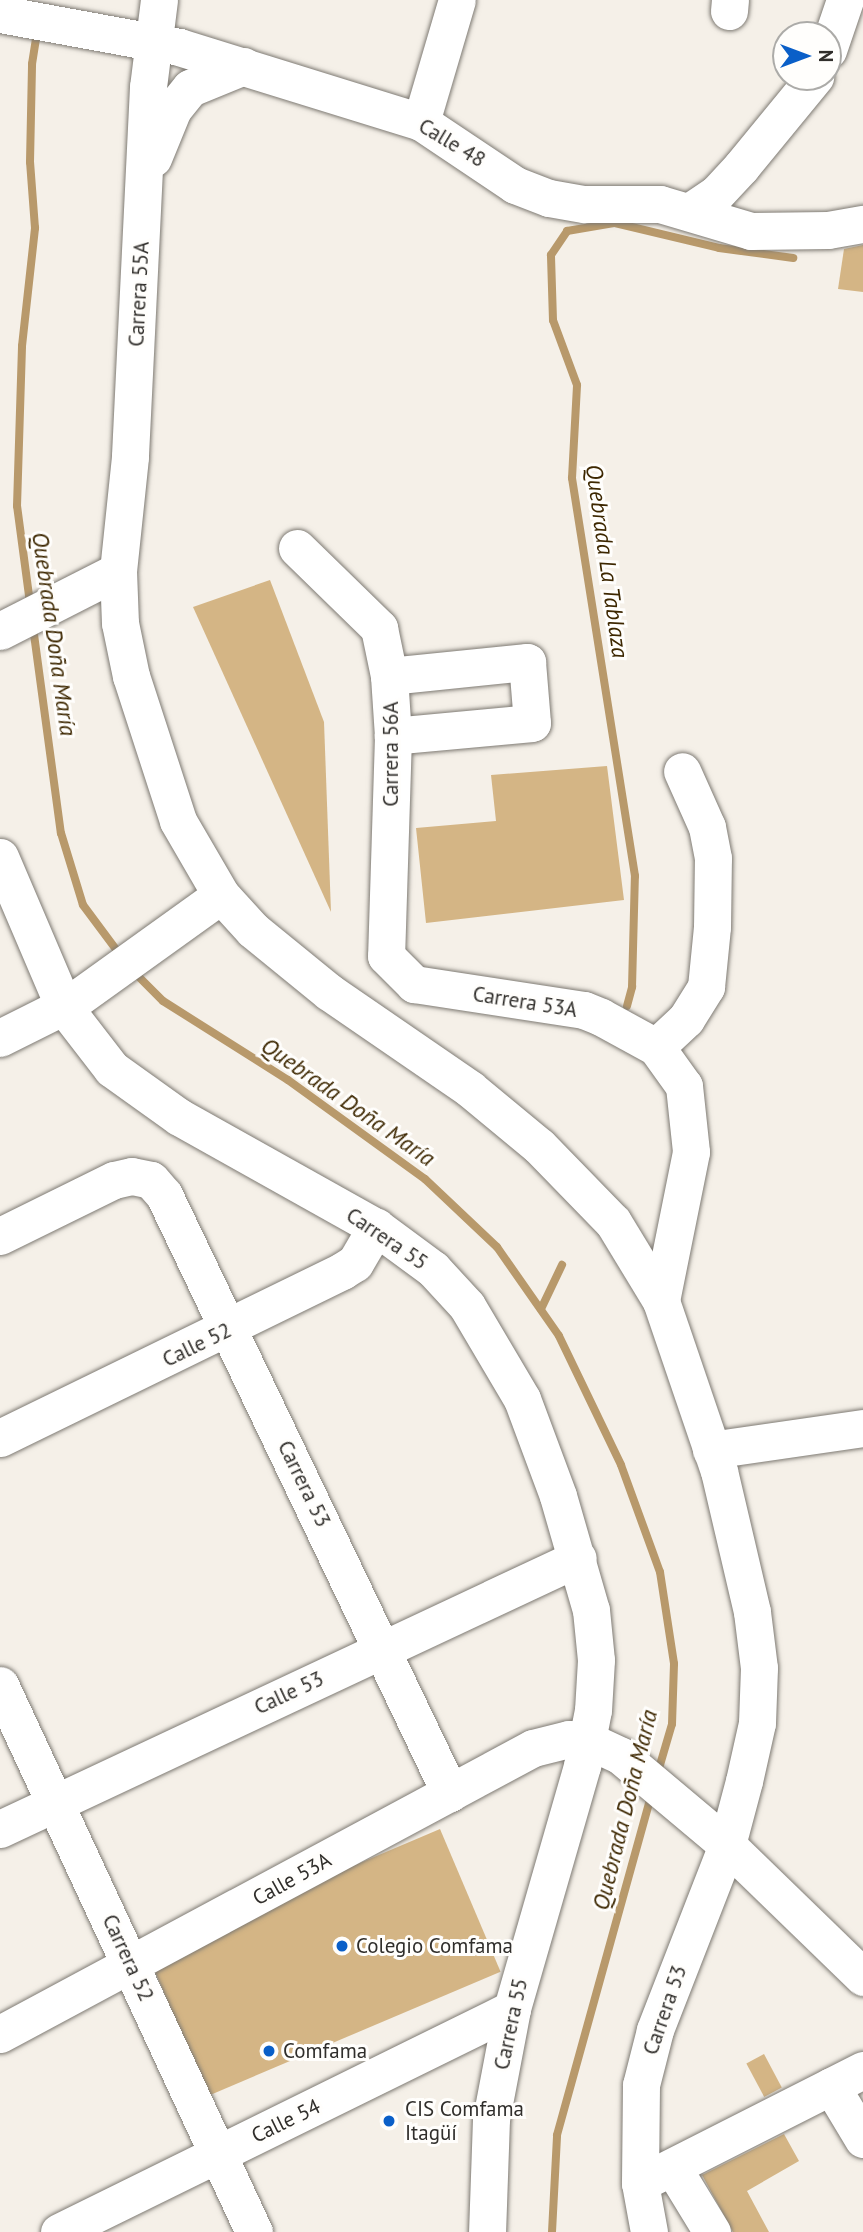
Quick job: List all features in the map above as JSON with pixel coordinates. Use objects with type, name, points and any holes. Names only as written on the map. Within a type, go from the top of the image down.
[{"type":"street","name":"Carrera 55A","points":[[159,0],[152,41],[130,457],[110,574],[120,623],[160,769],[178,821],[221,895],[253,930],[329,992],[470,1089],[539,1146],[613,1223],[660,1301]]},
{"type":"street","points":[[421,122],[457,0]]},
{"type":"street","points":[[838,21],[845,0]]},
{"type":"street","name":"Calle 48","points":[[0,14],[152,41],[244,66],[421,122],[515,185],[550,198],[584,204],[660,204],[692,210],[751,230],[828,230],[863,224]]},
{"type":"street","points":[[144,181],[173,109],[190,88],[244,66]]},
{"type":"street","points":[[692,210],[733,176],[803,91]]},
{"type":"street","name":"Carrera 56A","points":[[297,548],[379,628],[389,676],[393,736],[386,956],[414,984]]},
{"type":"street","points":[[0,631],[110,574]]},
{"type":"street","points":[[389,676],[527,662],[532,723],[393,736]]},
{"type":"street","points":[[656,1047],[686,1019],[706,987],[712,927],[713,858],[708,827],[682,771]]},
{"type":"street","name":"Carrera 55","points":[[0,857],[71,1003],[112,1069],[141,1092],[376,1227],[433,1269],[467,1306],[496,1349],[522,1399],[578,1558],[591,1610],[596,1660],[587,1740],[512,2009],[491,2119],[487,2232]]},
{"type":"street","points":[[0,1038],[71,1003],[194,919],[221,895]]},
{"type":"street","name":"Carrera 53A","points":[[414,984],[584,1010],[656,1047],[684,1086],[691,1152],[660,1301]]},
{"type":"street","name":"Carrera 53","points":[[0,1236],[114,1180],[132,1175],[150,1180],[164,1195],[383,1648],[450,1793]]},
{"type":"street","name":"Calle 52","points":[[0,1438],[229,1330],[342,1271],[355,1263],[376,1227]]},
{"type":"street","name":"Carrera 53","points":[[649,2232],[640,2183],[641,2085],[654,2030],[727,1845],[757,1723],[759,1668],[752,1612],[711,1450],[660,1301]]},
{"type":"street","points":[[711,1450],[863,1428]]},
{"type":"street","name":"Calle 53","points":[[0,1829],[578,1558]]},
{"type":"street","name":"Carrera 52","points":[[0,1685],[254,2232]]},
{"type":"street","points":[[587,1740],[621,1756],[697,1819],[863,1977]]},
{"type":"street","name":"Calle 53A","points":[[0,2034],[132,1966],[541,1744],[587,1740]]},
{"type":"street","name":"Calle 54","points":[[59,2232],[512,2009]]},
{"type":"street","points":[[640,2183],[863,2070]]},
{"type":"street","points":[[831,2086],[863,2139]]},
{"type":"street","points":[[673,2168],[712,2232]]},
{"type":"building","points":[[863,245],[863,292],[838,289],[844,249]]},
{"type":"building","points":[[270,580],[324,722],[331,912],[193,607]]},
{"type":"building","points":[[607,766],[624,900],[426,923],[416,828],[496,821],[491,775]]},
{"type":"building","name":"Comfama","points":[[440,1829],[501,1972],[208,2096],[147,1953]]},
{"type":"building","points":[[764,2054],[782,2088],[764,2097],[746,2063]]},
{"type":"building","points":[[784,2134],[799,2161],[747,2191],[769,2232],[733,2232],[702,2175]]},
{"type":"waterway","name":"Quebrada Doña María","points":[[30,603],[17,506],[22,346],[35,228],[30,162],[32,64],[37,31]]},
{"type":"waterway","name":"Quebrada La Tablaza","points":[[627,1006],[632,987],[635,876],[572,478],[577,385],[553,320],[551,255],[567,231],[615,223],[719,248],[793,258]]},
{"type":"waterway","name":"Quebrada Doña María","points":[[33,627],[61,833],[83,905],[121,956]]},
{"type":"waterway","name":"Quebrada Doña María","points":[[131,969],[163,1001],[288,1080],[425,1179],[497,1247],[559,1336],[621,1465],[660,1572],[674,1664],[672,1724],[658,1772]]},
{"type":"waterway","name":"Quebrada La Tablaza","points":[[541,1309],[562,1265]]},
{"type":"waterway","name":"Quebrada Doña María","points":[[552,2232],[557,2135],[651,1795]]},
{"type":"place","name":"Colegio Comfama","points":[[342,1946]]},
{"type":"place","name":"Comfama","points":[[269,2051]]},
{"type":"place","name":"CIS Comfama Itagüí","points":[[389,2121]]}]
